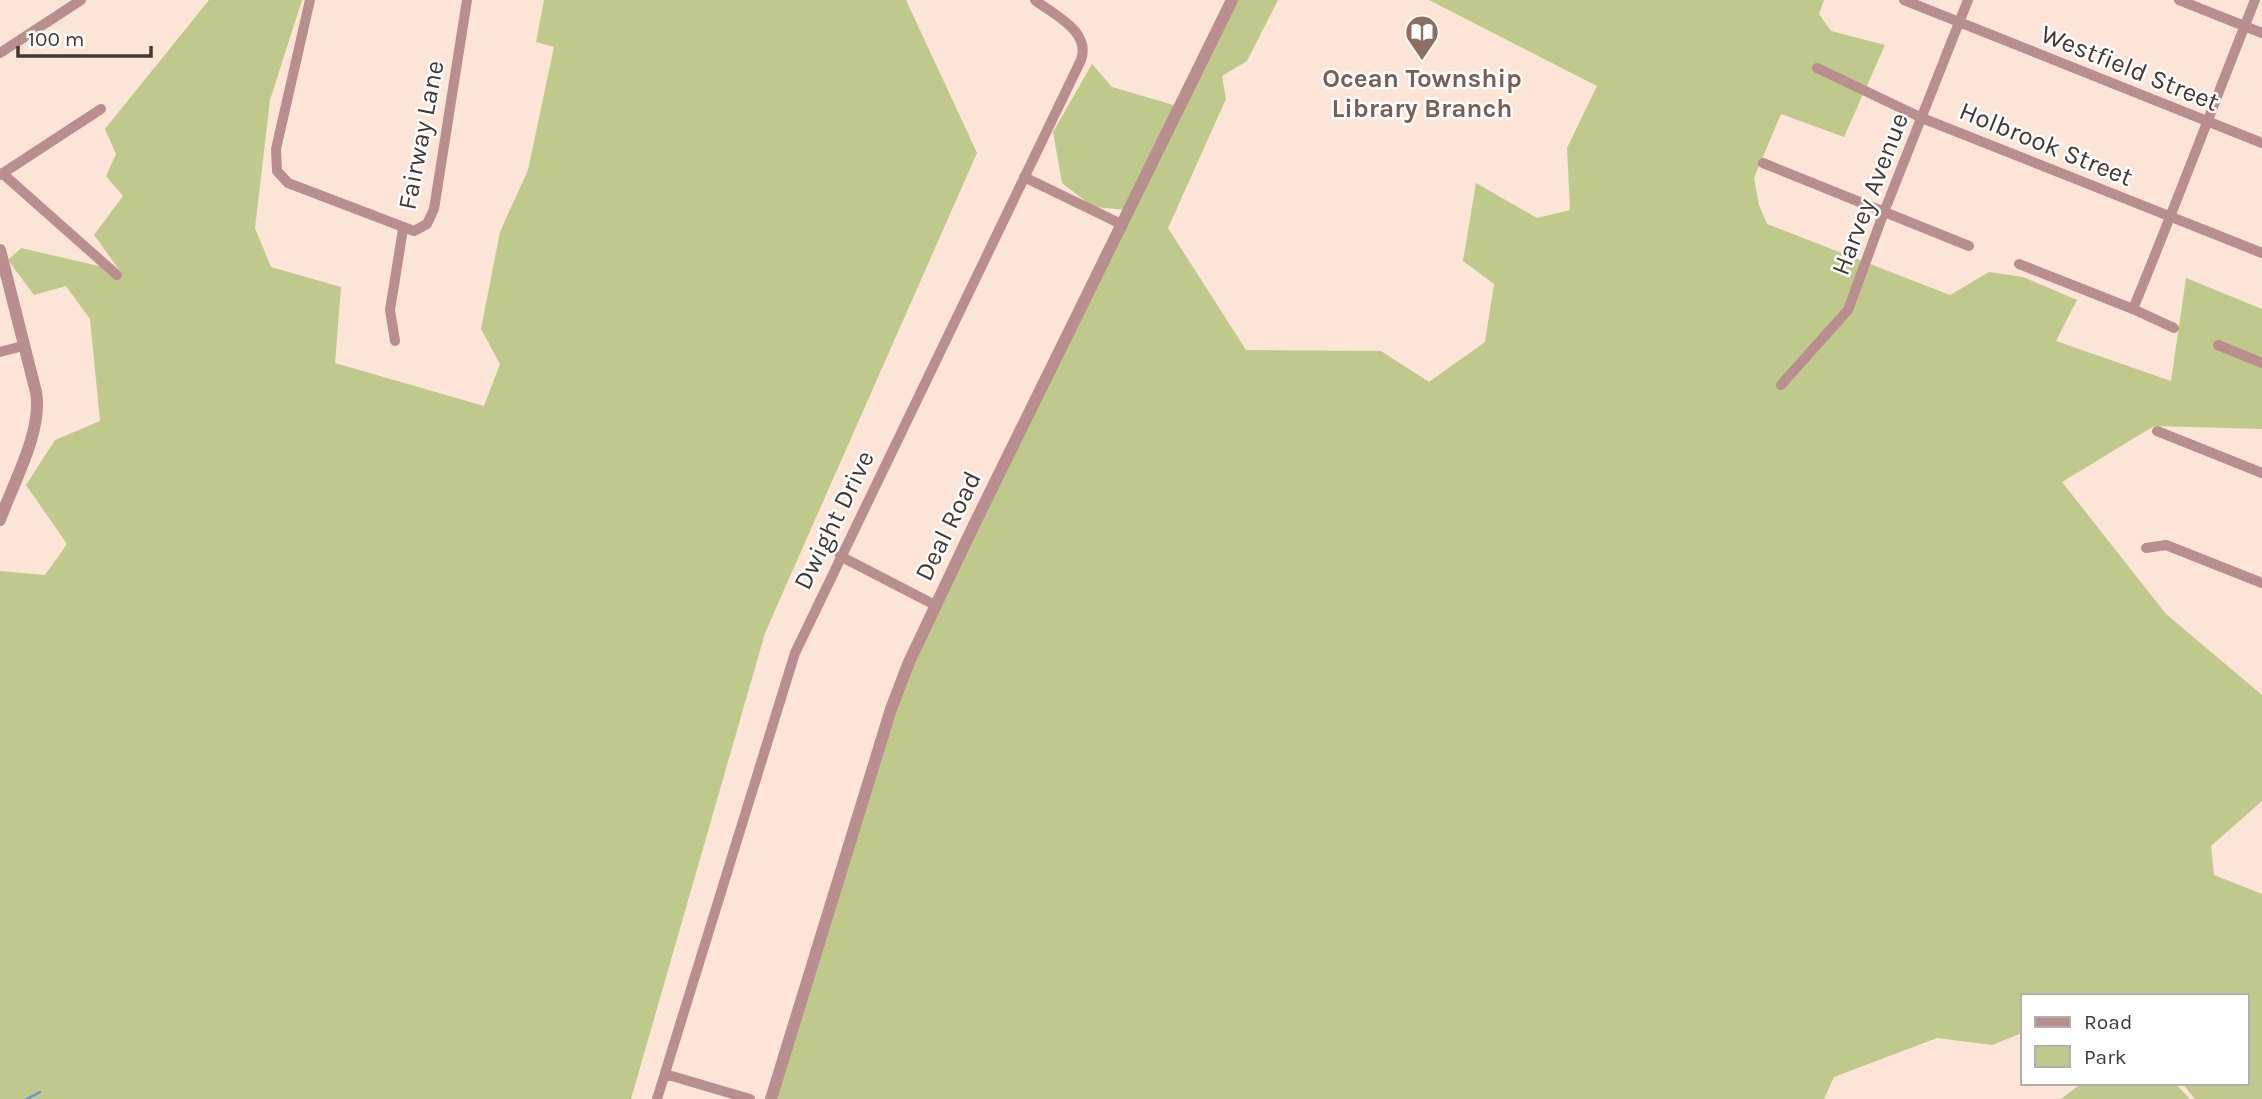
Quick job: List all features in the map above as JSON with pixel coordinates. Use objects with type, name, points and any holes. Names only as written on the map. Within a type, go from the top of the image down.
[{"type":"street","points":[[0,53],[81,0]]},
{"type":"street","points":[[310,0],[276,149],[277,171],[288,183],[403,229]]},
{"type":"street","name":"Fairway Lane","points":[[395,341],[390,310],[403,229],[414,232],[421,230],[432,215],[467,0]]},
{"type":"street","name":"Dwight Drive","points":[[657,1099],[787,675],[804,629],[1081,60],[1084,47],[1078,33],[1035,0]]},
{"type":"street","name":"Deal Road","points":[[771,1099],[891,709],[909,662],[1232,0]]},
{"type":"street","name":"Westfield Street","points":[[1904,0],[2262,143]]},
{"type":"street","name":"Harvey Avenue","points":[[1781,386],[1848,310],[1968,0]]},
{"type":"street","points":[[2179,0],[2262,33]]},
{"type":"street","points":[[2133,309],[2255,0]]},
{"type":"street","name":"Holbrook Street","points":[[1816,68],[1922,117],[2262,253]]},
{"type":"street","points":[[101,109],[1,174],[117,275]]},
{"type":"street","points":[[1763,163],[1969,246]]},
{"type":"street","points":[[1024,177],[1123,225]]},
{"type":"street","points":[[0,250],[36,392],[37,418],[29,447],[0,520]]},
{"type":"street","points":[[2019,264],[2174,328]]},
{"type":"street","points":[[2218,345],[2262,363]]},
{"type":"street","points":[[0,352],[23,346]]},
{"type":"street","points":[[2157,431],[2262,473]]},
{"type":"street","points":[[2147,548],[2166,545],[2262,583]]},
{"type":"street","points":[[840,556],[936,606]]},
{"type":"street","points":[[665,1074],[750,1099]]},
{"type":"green space","points":[[209,0],[302,0],[270,100],[255,228],[271,267],[341,287],[335,363],[484,406],[500,364],[481,329],[500,232],[528,170],[554,47],[536,42],[544,0],[906,0],[977,153],[765,633],[631,1099],[0,1099],[0,571],[45,575],[67,544],[26,485],[55,440],[100,421],[90,319],[66,286],[34,295],[8,260],[21,248],[120,271],[94,235],[123,196],[106,176],[116,154],[105,129]]},
{"type":"green space","points":[[1228,0],[1278,0],[1247,61],[1222,76],[1226,99],[1168,228],[1246,350],[1381,351],[1429,382],[1485,342],[1494,284],[1463,261],[1476,183],[1537,218],[1570,210],[1567,148],[1597,86],[1429,0],[1824,0],[1819,14],[1831,31],[1885,45],[1844,137],[1781,114],[1754,178],[1759,205],[1767,224],[1950,295],[1989,272],[2023,277],[2077,300],[2056,341],[2171,381],[2186,278],[2262,309],[2262,429],[2154,426],[2062,482],[2166,614],[2262,695],[2262,801],[2211,846],[2214,875],[2262,894],[2262,1099],[2195,1099],[2184,1085],[2248,1085],[2248,994],[2021,994],[2021,1033],[1992,1045],[1937,1038],[1834,1077],[1824,1099],[770,1099],[896,693],[1128,210],[1093,207],[1062,183],[1053,132],[1092,64],[1112,87],[1177,106]]},
{"type":"green space","points":[[2079,1085],[2177,1085],[2190,1099],[2061,1099]]},
{"type":"waterway","points":[[27,1099],[40,1092]]},
{"type":"place","name":"Ocean Township Library Branch","points":[[1422,62]]}]
